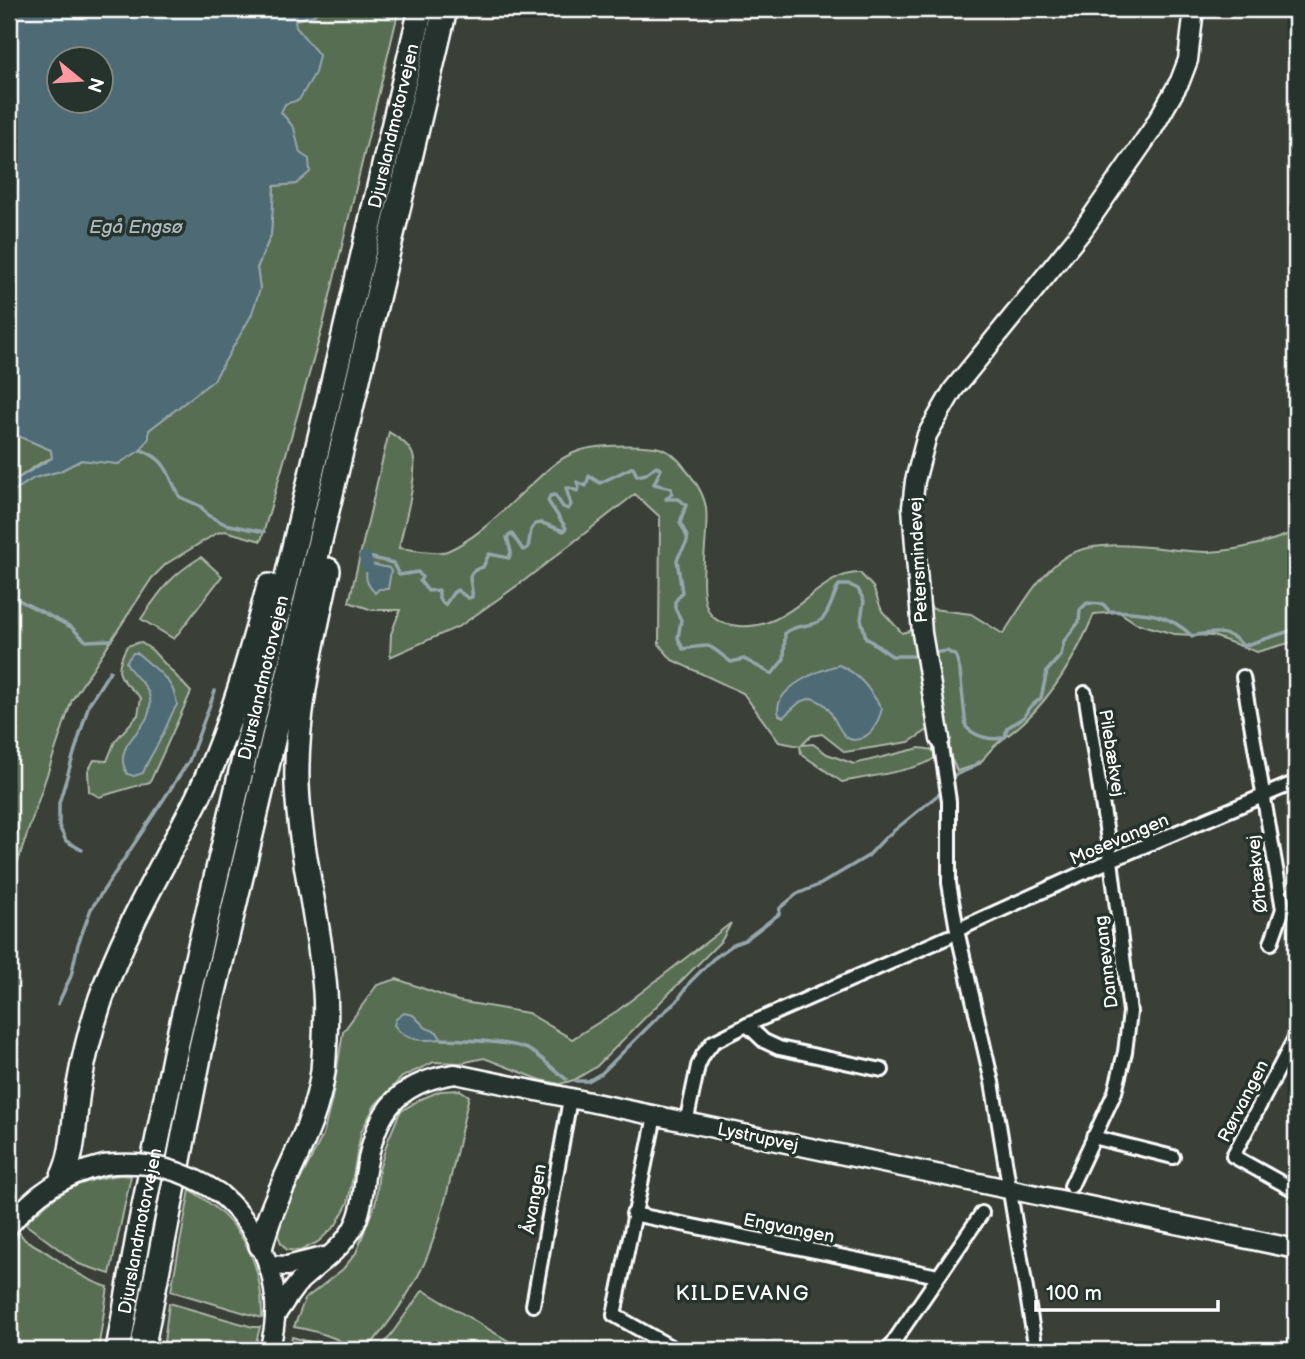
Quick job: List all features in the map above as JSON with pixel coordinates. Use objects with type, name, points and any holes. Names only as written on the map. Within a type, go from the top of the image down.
[{"type":"highway","name":"Djurslandmotorvejen","points":[[118,1350],[177,1043],[421,9]]},
{"type":"highway","name":"Djurslandmotorvejen","points":[[142,1350],[204,1034],[446,9]]},
{"type":"highway","points":[[265,1255],[274,1203],[306,1135],[316,1103],[323,1060],[325,992],[308,885],[297,785],[301,705],[446,9]]},
{"type":"highway","points":[[62,1178],[69,1164],[79,1082],[101,998],[135,919],[199,794],[236,699],[347,321]]},
{"type":"street","name":"Petersmindevej","points":[[1036,1350],[992,1082],[952,934],[949,801],[922,633],[912,507],[915,481],[927,435],[953,390],[1082,231],[1152,130],[1180,81],[1190,48],[1194,9]]},
{"type":"street","name":"Ørbækvej","points":[[1242,677],[1283,909],[1271,943]]},
{"type":"street","name":"Pilebækvej","points":[[1085,693],[1111,860]]},
{"type":"street","name":"Mosevangen","points":[[686,1122],[703,1055],[713,1042],[1111,860],[1296,782]]},
{"type":"street","name":"Dannevang","points":[[1071,1186],[1115,1092],[1125,1052],[1130,1012],[1111,860]]},
{"type":"street","points":[[747,1025],[764,1041],[779,1048],[882,1070]]},
{"type":"street","name":"Rørvangen","points":[[1296,1036],[1233,1156],[1296,1191]]},
{"type":"street","name":"Lystrupvej","points":[[275,1316],[299,1283],[330,1255],[354,1227],[361,1206],[370,1144],[378,1122],[405,1092],[422,1082],[455,1074],[1296,1249]]},
{"type":"street","name":"Åvangen","points":[[533,1305],[570,1099]]},
{"type":"street","points":[[655,1116],[614,1315],[676,1350]]},
{"type":"street","points":[[1093,1137],[1172,1157]]},
{"type":"street","points":[[9,1226],[23,1208],[62,1178],[104,1165],[138,1163],[189,1175],[219,1193],[244,1217],[265,1255],[274,1290],[275,1316],[269,1350]]},
{"type":"street","points":[[888,1350],[982,1213]]},
{"type":"street","name":"Engvangen","points":[[634,1214],[938,1276]]},
{"type":"street","points":[[265,1255],[287,1266],[330,1255]]},
{"type":"green space","points":[[319,9],[399,9],[322,329],[261,541],[225,531],[217,533],[166,564],[152,578],[72,700],[9,888],[9,494],[34,478],[60,471],[81,460],[119,464],[149,430],[213,380],[260,289],[257,268],[271,235],[274,186],[296,184],[298,145],[292,129],[280,112],[285,104],[295,20],[314,15]]},
{"type":"green space","points":[[9,432],[51,450],[52,458],[9,484]]},
{"type":"green space","points":[[389,432],[409,448],[414,463],[412,487],[399,548],[431,552],[447,551],[471,538],[558,461],[584,449],[636,446],[655,447],[669,452],[681,462],[693,479],[705,503],[707,520],[704,596],[707,608],[715,619],[732,625],[752,626],[770,621],[830,582],[844,575],[860,573],[873,587],[882,611],[902,633],[918,629],[931,728],[909,742],[845,752],[822,734],[811,736],[802,745],[813,744],[827,754],[854,764],[920,748],[933,750],[935,757],[907,769],[842,782],[801,754],[800,746],[779,742],[743,693],[672,660],[659,644],[660,517],[635,494],[525,580],[460,626],[390,657],[391,634],[400,610],[372,610],[349,602]]},
{"type":"green space","points":[[1296,531],[1296,641],[1257,652],[1213,636],[1174,634],[1136,623],[1119,612],[1094,614],[1065,670],[1037,709],[990,750],[980,764],[957,771],[951,758],[927,602],[933,609],[971,614],[1003,634],[1045,575],[1062,559],[1076,551],[1112,545],[1219,551],[1265,542]]},
{"type":"green space","points":[[201,557],[222,576],[174,639],[141,619],[167,584]]},
{"type":"green space","points":[[140,642],[152,650],[191,692],[150,782],[99,797],[89,791],[88,771],[94,760],[107,761],[115,741],[138,715],[141,698],[123,680],[119,669],[127,646]]},
{"type":"green space","points":[[731,923],[722,940],[596,1067],[574,1080],[560,1084],[541,1080],[484,1058],[461,1063],[434,1062],[402,1077],[375,1105],[361,1132],[348,1203],[336,1225],[318,1242],[300,1251],[287,1250],[281,1243],[278,1235],[280,1220],[323,1135],[343,1032],[377,985],[397,979],[458,1001],[528,1013],[572,1039],[617,1011]]},
{"type":"green space","points":[[460,1090],[469,1096],[442,1212],[425,1262],[384,1328],[366,1350],[361,1350],[334,1338],[294,1327],[305,1299],[343,1269],[356,1253],[376,1201],[379,1170],[400,1112],[440,1091]]},
{"type":"green space","points":[[131,1176],[110,1274],[79,1264],[25,1224],[46,1204],[68,1190],[91,1180]]},
{"type":"green space","points":[[190,1190],[222,1214],[245,1243],[258,1277],[262,1318],[171,1291]]},
{"type":"green space","points":[[19,1232],[25,1240],[75,1271],[108,1287],[98,1350],[9,1350],[9,1252]]},
{"type":"green space","points":[[423,1290],[515,1345],[513,1350],[380,1350]]},
{"type":"green space","points":[[169,1303],[260,1327],[254,1350],[163,1350]]},
{"type":"green space","points":[[292,1337],[329,1347],[333,1350],[289,1350]]},
{"type":"water","name":"Egå Engsø","points":[[9,9],[319,9],[314,15],[295,20],[296,27],[319,55],[315,73],[299,100],[285,104],[281,112],[294,128],[300,153],[309,159],[310,172],[296,184],[274,186],[271,235],[257,268],[260,289],[251,316],[214,380],[149,430],[149,438],[141,450],[118,464],[81,460],[60,471],[34,478],[9,494],[9,484],[52,458],[51,450],[9,432]]},
{"type":"water","points":[[371,564],[389,568],[391,571],[388,589],[379,589],[375,593],[370,586],[366,574],[367,566]]},
{"type":"water","points":[[133,653],[137,653],[157,669],[168,682],[177,705],[143,773],[134,776],[127,774],[123,758],[128,743],[148,716],[150,698],[146,688],[126,662]]},
{"type":"water","points":[[839,665],[869,689],[882,709],[876,725],[868,735],[851,740],[842,733],[825,705],[811,698],[800,702],[783,717],[779,715],[782,697],[789,689],[820,671]]},
{"type":"water","points":[[404,1013],[413,1015],[426,1028],[437,1032],[441,1039],[421,1040],[404,1035],[394,1025],[396,1019]]},
{"type":"waterway","points":[[141,450],[162,463],[180,497],[200,506],[209,516],[225,524],[264,532]]},
{"type":"waterway","points":[[360,555],[393,563],[399,575],[418,572],[422,577],[420,581],[428,591],[439,590],[439,599],[445,605],[457,590],[468,598],[472,597],[470,575],[483,567],[489,554],[509,558],[511,552],[507,537],[512,534],[523,550],[528,548],[531,530],[535,524],[542,523],[564,531],[566,528],[548,501],[550,496],[555,495],[563,507],[568,509],[571,505],[566,488],[577,491],[577,482],[586,486],[589,476],[600,483],[633,467],[637,476],[646,474],[656,466],[661,469],[654,484],[671,488],[672,493],[666,499],[679,499],[686,505],[680,523],[687,536],[687,543],[677,560],[682,592],[675,602],[681,620],[678,638],[683,649],[710,646],[731,662],[744,659],[772,674],[784,659],[785,633],[821,620],[827,613],[839,585],[850,585],[858,589],[864,601],[861,619],[866,638],[892,656],[918,656]]},
{"type":"waterway","points":[[365,557],[367,566]]},
{"type":"waterway","points":[[9,595],[71,627],[86,641],[111,640]]},
{"type":"waterway","points":[[932,653],[947,651],[956,656],[966,727],[974,733],[995,739],[1005,737],[1007,728],[1024,717],[1029,708],[1041,698],[1047,671],[1061,655],[1064,641],[1079,622],[1080,610],[1087,603],[1103,604],[1109,611],[1144,613],[1164,618],[1192,636],[1226,634],[1243,646],[1296,629]]},
{"type":"waterway","points":[[82,850],[66,841],[59,826],[59,803],[89,704],[110,671]]},
{"type":"waterway","points":[[58,1004],[71,976],[78,944],[91,909],[189,761],[215,691]]},
{"type":"waterway","points":[[955,775],[979,762]]},
{"type":"waterway","points":[[576,1081],[588,1081],[602,1073],[677,1001],[690,982],[713,959],[734,944],[745,940],[779,914],[780,908],[797,894],[821,884],[868,856],[885,838],[939,794]]},
{"type":"waterway","points":[[441,1039],[519,1046],[537,1055],[566,1079]]},
{"type":"district","name":"KILDEVANG","points":[[743,1293]]}]
